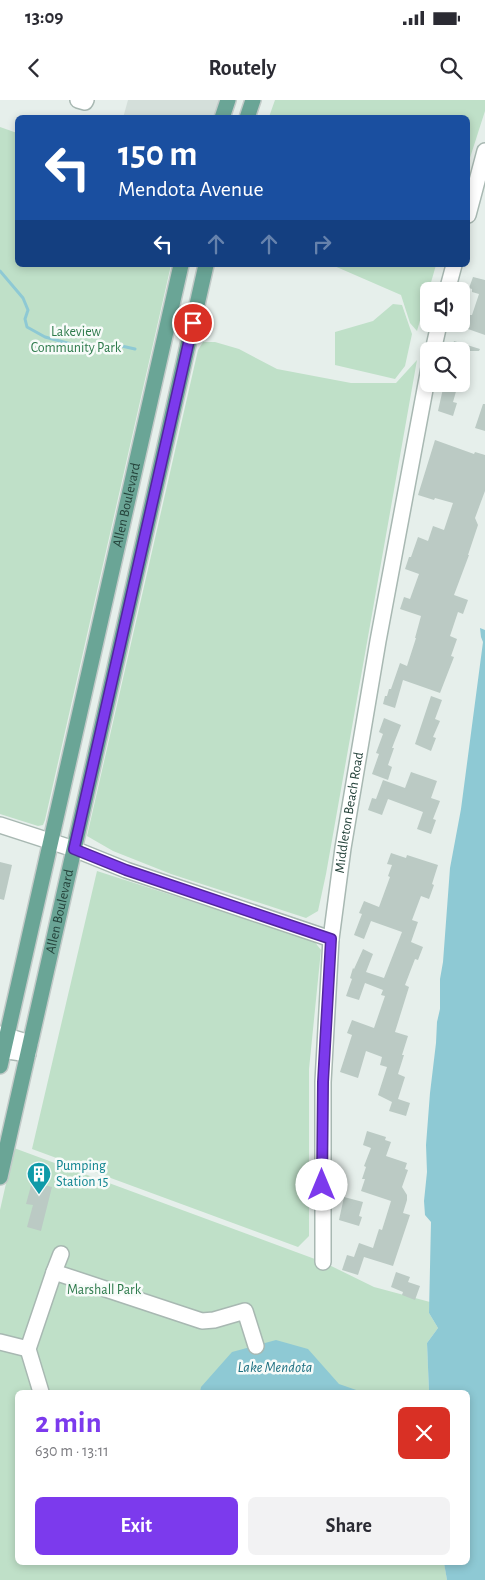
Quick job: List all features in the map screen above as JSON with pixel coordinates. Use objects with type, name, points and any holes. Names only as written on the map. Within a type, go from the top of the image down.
[{"type":"main road","points":[[223,115],[228,100]]},
{"type":"main road","points":[[248,115],[253,100]]},
{"type":"main road","name":"Allen Boulevard","points":[[0,1066],[3,1043],[181,267]]},
{"type":"main road","name":"Allen Boulevard","points":[[0,1177],[206,267]]},
{"type":"street","points":[[78,100],[85,102],[86,100]]},
{"type":"street","points":[[470,207],[485,151]]},
{"type":"street","points":[[449,282],[453,267]]},
{"type":"street","name":"Middleton Beach Road","points":[[323,1262],[323,1091],[331,939],[343,848],[425,392]]},
{"type":"street","points":[[0,825],[74,849],[126,870],[331,939]]},
{"type":"street","points":[[3,1043],[29,1049]]},
{"type":"street","points":[[40,1390],[28,1349],[61,1254]]},
{"type":"street","points":[[54,1272],[202,1321],[214,1320],[245,1310],[256,1346]]},
{"type":"street","points":[[0,1342],[28,1349]]},
{"type":"shaded area","points":[[128,100],[228,100],[223,115],[124,115]]},
{"type":"green space","points":[[275,100],[485,100],[485,111],[470,158],[470,115],[270,115]]},
{"type":"green space","name":"Lakeview Community Park","points":[[0,127],[15,132],[15,267],[171,267],[45,820],[43,825],[38,826],[0,814]]},
{"type":"green space","points":[[337,267],[435,267],[431,282],[420,282],[420,321],[417,331],[410,323],[401,295]]},
{"type":"green space","points":[[393,304],[402,305],[412,334],[405,366],[395,379],[335,365],[335,332],[373,321]]},
{"type":"green space","points":[[203,342],[215,342],[239,349],[277,369],[351,383],[396,383],[417,360],[326,874],[318,911],[306,918],[171,874],[113,851],[87,836],[198,350]]},
{"type":"green space","points":[[97,871],[314,941],[321,950],[309,1069],[309,1236],[298,1247],[32,1149]]},
{"type":"green space","name":"Marshall Park","points":[[14,1148],[323,1262],[374,1287],[430,1302],[429,1313],[438,1328],[427,1343],[429,1390],[15,1390],[15,1565],[444,1565],[447,1580],[0,1580],[0,1210]]},
{"type":"water","points":[[480,628],[485,630],[485,1580],[447,1580],[444,1565],[470,1565],[470,1390],[429,1390],[427,1343],[438,1328],[429,1313],[431,1222],[425,1215],[424,1201],[427,1172],[426,1145],[437,1022],[440,1009],[440,979],[450,868],[461,809],[483,642]]},
{"type":"water","name":"Lake Mendota","points":[[276,1340],[308,1349],[339,1384],[356,1390],[200,1390],[232,1352]]},
{"type":"building","points":[[473,277],[485,280],[485,335],[470,330],[470,315],[472,315],[479,294],[472,292],[470,285]]},
{"type":"building","points":[[470,346],[480,349],[479,351],[470,351]]},
{"type":"building","points":[[442,392],[456,392],[453,402],[457,403],[453,416],[438,411]]},
{"type":"building","points":[[483,404],[485,404],[485,431],[475,428]]},
{"type":"building","points":[[435,440],[474,454],[475,452],[485,455],[485,491],[475,518],[478,525],[454,595],[468,600],[463,614],[458,612],[450,636],[457,639],[451,656],[454,657],[440,693],[403,680],[395,708],[383,704],[385,696],[387,696],[389,689],[391,689],[400,663],[407,666],[421,616],[400,609],[404,597],[410,599],[419,574],[405,569],[418,537],[428,541],[433,526],[444,530],[453,503],[418,495]]},
{"type":"building","points":[[431,696],[442,700],[435,719],[440,721],[433,737],[436,738],[431,751],[415,744]]},
{"type":"building","points":[[384,718],[401,725],[392,748],[394,748],[388,765],[392,767],[388,780],[372,774],[379,754],[376,753],[383,734],[379,732]]},
{"type":"building","points":[[411,772],[437,781],[431,798],[440,801],[433,819],[436,820],[431,834],[417,829],[423,812],[388,799],[382,815],[368,810],[372,798],[376,799],[383,780],[405,788]]},
{"type":"building","points":[[391,853],[406,858],[407,855],[438,865],[429,899],[421,896],[412,920],[418,922],[411,942],[423,947],[418,960],[415,959],[405,985],[409,987],[395,1032],[408,1036],[398,1074],[405,1077],[398,1099],[410,1103],[406,1116],[389,1111],[392,1102],[378,1095],[387,1067],[380,1065],[382,1057],[366,1051],[358,1078],[340,1072],[352,1035],[347,1033],[352,1020],[374,1028],[385,996],[381,995],[383,990],[365,983],[359,1000],[346,996],[352,979],[350,978],[353,968],[363,949],[373,954],[366,972],[384,978],[402,932],[371,921],[364,939],[354,935],[362,914],[359,913],[364,901],[379,907],[390,877],[388,876],[392,865],[387,864]]},
{"type":"building","points":[[0,862],[12,865],[4,900],[0,899]]},
{"type":"building","points":[[367,1131],[386,1137],[385,1140],[391,1142],[386,1156],[407,1163],[405,1169],[408,1170],[402,1187],[407,1195],[403,1213],[410,1215],[393,1266],[364,1257],[358,1275],[342,1270],[347,1255],[354,1257],[359,1243],[373,1248],[379,1229],[382,1230],[391,1201],[361,1191],[365,1179],[362,1179],[366,1167],[364,1166],[371,1148],[363,1145]]},
{"type":"building","points":[[32,1182],[52,1187],[41,1231],[27,1227],[33,1205],[26,1204]]},
{"type":"building","points":[[344,1197],[363,1202],[359,1216],[362,1217],[359,1226],[339,1220]]},
{"type":"building","points":[[396,1272],[410,1277],[408,1282],[420,1286],[415,1300],[402,1295],[403,1292],[391,1287]]},
{"type":"waterway","points":[[0,271],[23,298],[28,310],[25,319],[27,327],[45,337],[71,344],[117,345],[135,349]]},
{"type":"place","name":"Pumping Station 15","points":[[39,1195]]},
{"type":"route","points":[[193,323],[74,849],[126,870],[331,939],[323,1082],[322,1185]]}]
